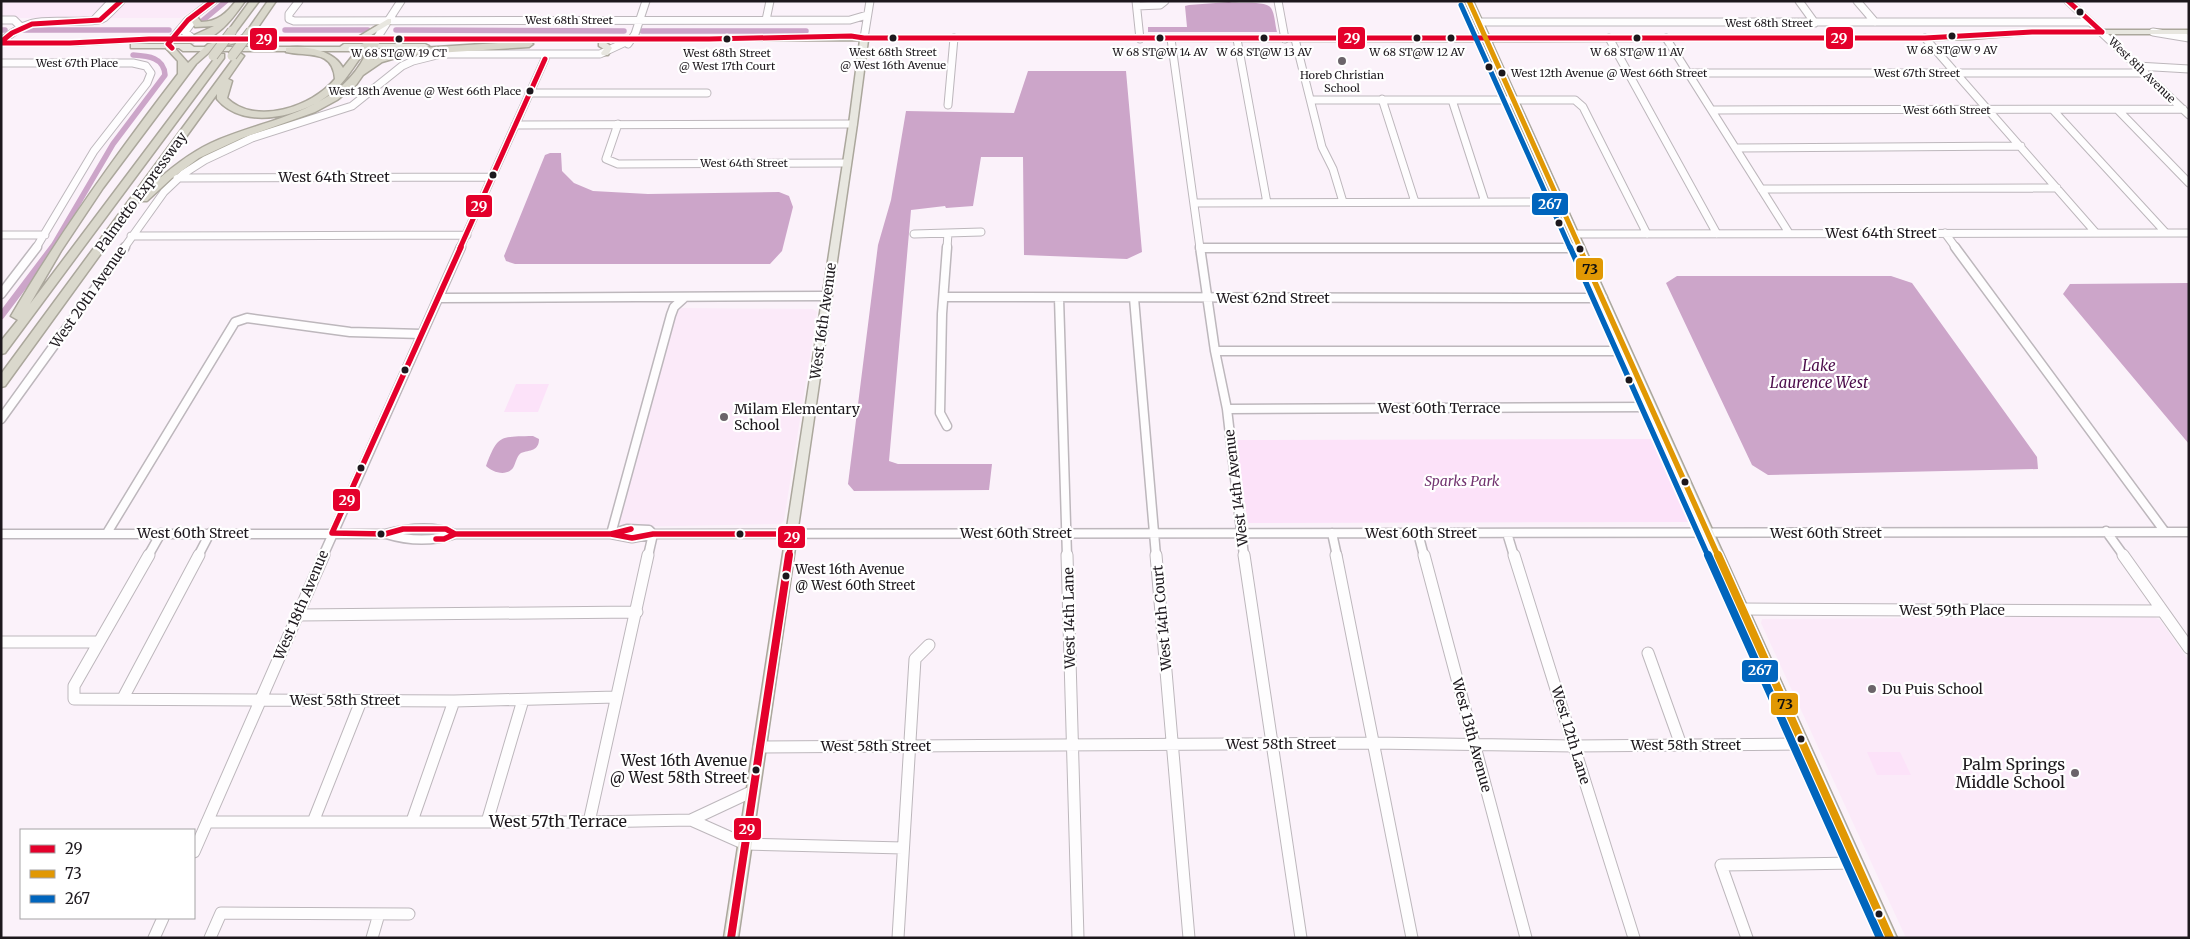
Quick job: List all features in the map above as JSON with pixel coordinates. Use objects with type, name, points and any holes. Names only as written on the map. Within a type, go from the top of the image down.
[{"type":"highway","points":[[193,39],[210,34],[222,26],[241,1]]},
{"type":"highway","points":[[1,350],[219,50],[238,33],[255,1]]},
{"type":"highway","points":[[17,316],[40,273],[100,185],[183,75],[219,50],[238,33],[263,1]]},
{"type":"highway","points":[[255,31],[272,1]]},
{"type":"highway","name":"Palmetto Expressway","points":[[1,336],[219,50],[255,31],[280,1]]},
{"type":"highway","points":[[195,20],[198,25],[210,25],[233,11]]},
{"type":"highway","points":[[222,26],[219,50],[224,86],[222,99],[231,109],[240,113],[266,114],[299,107],[323,95],[340,79],[363,47],[376,43]]},
{"type":"highway","points":[[170,43],[172,52],[182,59],[185,64],[183,75]]},
{"type":"highway","points":[[355,78],[376,43]]},
{"type":"highway","points":[[114,228],[158,184],[193,157],[235,136],[317,108],[344,90],[355,78],[379,60],[405,52],[529,44]]},
{"type":"highway","points":[[1,370],[219,50]]},
{"type":"highway","name":"Palmetto Expressway","points":[[1,383],[114,228],[219,50]]},
{"type":"highway","points":[[289,50],[318,53],[334,59],[339,65],[340,79]]},
{"type":"main road","points":[[1469,1],[1603,298],[1624,351],[1890,938]]},
{"type":"main road","points":[[353,38],[367,35],[388,22]]},
{"type":"main road","name":"West 68th Street","points":[[238,33],[353,38],[376,43],[602,44],[627,42],[748,44],[864,38],[1925,38],[1970,37],[2032,32],[2189,32]]},
{"type":"main road","name":"West 16th Avenue","points":[[731,938],[826,296],[854,124],[864,38]]},
{"type":"main road","points":[[170,43],[193,39],[219,50],[363,47]]},
{"type":"main road","name":"West 68th Street","points":[[376,43],[610,39],[627,42]]},
{"type":"main road","points":[[1,43],[170,43],[219,50],[363,47]]},
{"type":"main road","points":[[602,44],[608,48],[609,55]]},
{"type":"street","points":[[94,20],[112,1]]},
{"type":"street","points":[[1,43],[20,26],[38,21],[94,20],[104,18],[121,1]]},
{"type":"street","points":[[193,39],[186,32],[204,9],[213,1]]},
{"type":"street","points":[[289,18],[289,14],[299,1]]},
{"type":"street","points":[[376,43],[401,1]]},
{"type":"street","points":[[403,65],[431,59],[593,59],[609,55],[620,52],[627,42],[639,20],[646,1]]},
{"type":"street","points":[[766,20],[770,1]]},
{"type":"street","name":"West 16th Avenue","points":[[864,38],[870,1]]},
{"type":"street","points":[[1140,39],[1136,4],[1160,5],[1165,1]]},
{"type":"street","points":[[1278,1],[1285,39]]},
{"type":"street","points":[[1799,1],[1815,23]]},
{"type":"street","points":[[1857,1],[1875,22]]},
{"type":"street","name":"West 8th Avenue","points":[[2070,1],[2088,22],[2095,25]]},
{"type":"street","name":"West 8th Avenue","points":[[2070,1],[2090,17],[2102,32],[2189,115]]},
{"type":"street","points":[[170,43],[191,17],[204,9]]},
{"type":"street","name":"West 68th Street","points":[[289,18],[294,21],[388,22],[850,20],[867,15]]},
{"type":"street","points":[[1,20],[16,21],[20,26]]},
{"type":"street","points":[[610,39],[628,35],[634,24],[639,20]]},
{"type":"street","name":"West 68th Street","points":[[850,20],[866,26]]},
{"type":"street","name":"West 68th Street","points":[[1479,22],[2088,22]]},
{"type":"street","points":[[2153,32],[2189,38]]},
{"type":"street","points":[[948,106],[954,38]]},
{"type":"street","points":[[1609,38],[1717,234]]},
{"type":"street","points":[[1666,38],[1789,233]]},
{"type":"street","points":[[1925,38],[2096,232]]},
{"type":"street","name":"West 14th Avenue","points":[[1171,39],[1215,351],[1227,409],[1241,533],[1301,938]]},
{"type":"street","points":[[1236,39],[1267,203]]},
{"type":"street","points":[[1295,39],[1312,100],[1322,147],[1333,169],[1343,202]]},
{"type":"street","points":[[545,59],[558,54]]},
{"type":"street","points":[[403,65],[412,60],[432,55],[609,55]]},
{"type":"street","name":"West 18th Avenue","points":[[195,850],[332,534],[545,59]]},
{"type":"street","name":"West 67th Place","points":[[1,62],[129,63],[143,65],[150,70],[149,80],[91,156],[45,234]]},
{"type":"street","name":"West 20th Avenue","points":[[1,419],[131,236],[176,178],[199,161],[236,144],[352,106],[363,100],[403,65]]},
{"type":"street","points":[[2138,66],[2189,69]]},
{"type":"street","name":"West 67th Street","points":[[1689,73],[2145,73]]},
{"type":"street","points":[[529,93],[707,93]]},
{"type":"street","points":[[1382,99],[1415,202]]},
{"type":"street","points":[[1312,100],[1575,100],[1583,107],[1647,234]]},
{"type":"street","points":[[1452,100],[1485,202]]},
{"type":"street","points":[[2174,101],[2189,102]]},
{"type":"street","name":"West 66th Street","points":[[1712,110],[2183,109]]},
{"type":"street","points":[[2053,110],[2166,233]]},
{"type":"street","points":[[2118,110],[2189,183]]},
{"type":"street","name":"West 64th Street","points":[[618,124],[606,159],[618,164],[847,163]]},
{"type":"street","points":[[515,125],[854,124]]},
{"type":"street","points":[[1736,148],[2021,146]]},
{"type":"street","name":"West 64th Street","points":[[176,178],[492,177]]},
{"type":"street","points":[[1761,189],[2057,188]]},
{"type":"street","points":[[1194,203],[1559,202]]},
{"type":"street","points":[[947,426],[940,413],[948,232]]},
{"type":"street","points":[[914,234],[981,232]]},
{"type":"street","points":[[1945,233],[2165,532]]},
{"type":"street","name":"West 64th Street","points":[[1574,234],[2189,233]]},
{"type":"street","points":[[1,235],[45,234]]},
{"type":"street","points":[[1,294],[45,234]]},
{"type":"street","points":[[131,236],[467,235]]},
{"type":"street","points":[[1200,248],[1580,248]]},
{"type":"street","points":[[438,298],[826,296]]},
{"type":"street","points":[[611,534],[671,315],[674,308],[685,297]]},
{"type":"street","name":"West 62nd Street","points":[[944,297],[1603,298]]},
{"type":"street","name":"West 14th Lane","points":[[1059,298],[1068,532],[1071,745],[1078,938]]},
{"type":"street","name":"West 14th Court","points":[[1134,298],[1174,744],[1189,938]]},
{"type":"street","points":[[107,534],[235,322],[247,318],[350,332],[421,334]]},
{"type":"street","points":[[1215,351],[1624,351]]},
{"type":"street","name":"West 60th Terrace","points":[[1227,409],[1651,407]]},
{"type":"street","points":[[2106,531],[2189,648]]},
{"type":"street","name":"West 60th Street","points":[[1,534],[385,534],[397,538],[444,539],[455,534],[611,534],[622,538],[643,538],[653,534],[1068,532],[1708,534],[2189,532]]},
{"type":"street","points":[[1332,533],[1412,938]]},
{"type":"street","name":"West 13th Avenue","points":[[1418,533],[1526,938]]},
{"type":"street","name":"West 12th Lane","points":[[1507,533],[1634,938]]},
{"type":"street","points":[[1,642],[99,642],[161,534]]},
{"type":"street","points":[[123,698],[210,534]]},
{"type":"street","points":[[589,822],[653,534]]},
{"type":"street","name":"West 59th Place","points":[[1742,609],[2162,611]]},
{"type":"street","points":[[298,615],[637,612]]},
{"type":"street","name":"West 58th Street","points":[[99,642],[74,686],[74,699],[454,701],[616,697]]},
{"type":"street","points":[[898,938],[915,659],[929,645]]},
{"type":"street","points":[[1648,653],[1681,745]]},
{"type":"street","points":[[313,822],[361,700]]},
{"type":"street","points":[[488,822],[524,700]]},
{"type":"street","points":[[412,821],[454,701]]},
{"type":"street","name":"West 58th Street","points":[[759,747],[1372,743],[1574,746],[1803,744]]},
{"type":"street","points":[[691,820],[753,792]]},
{"type":"street","name":"West 57th Terrace","points":[[207,822],[589,822],[691,820],[745,844],[903,848]]},
{"type":"street","points":[[1747,938],[1721,865],[1857,863]]},
{"type":"street","points":[[210,938],[221,913],[409,914]]},
{"type":"street","points":[[372,938],[379,914]]},
{"type":"street","points":[[154,938],[163,919]]},
{"type":"shaded area","points":[[1,1],[207,1],[180,18],[1,18]]},
{"type":"shaded area","name":"Milam Elementary School","points":[[681,308],[813,309],[817,312],[784,520],[781,524],[623,527],[619,522],[675,313]]},
{"type":"shaded area","points":[[2152,616],[2160,620],[2189,661],[2189,938],[1906,938],[1761,623],[1762,619]]},
{"type":"green space","points":[[516,384],[549,384],[538,412],[504,412]]},
{"type":"green space","name":"Sparks Park","points":[[1653,439],[1689,522],[1248,523],[1235,440]]},
{"type":"green space","points":[[1867,752],[1900,752],[1911,775],[1877,775]]},
{"type":"water","points":[[1229,2],[1258,3],[1268,6],[1273,13],[1277,32],[1148,32],[1148,27],[1187,27],[1185,6]]},
{"type":"water","points":[[1028,71],[1126,71],[1142,252],[1127,259],[1024,255],[1023,157],[981,157],[973,206],[946,208],[945,206],[911,210],[889,461],[898,464],[992,464],[989,490],[854,491],[848,484],[878,245],[891,200],[906,111],[1014,113]]},
{"type":"water","points":[[561,153],[562,171],[574,183],[593,191],[648,194],[779,192],[789,196],[793,207],[782,251],[770,264],[515,264],[506,261],[504,256],[545,155]]},
{"type":"water","name":"Lake Laurence West","points":[[1677,276],[1891,276],[1912,283],[2037,457],[2038,469],[1768,475],[1752,465],[1666,283]]},
{"type":"water","points":[[2189,283],[2189,444],[2063,294],[2070,284]]},
{"type":"water","points":[[533,436],[539,439],[536,448],[521,453],[510,471],[499,473],[486,466],[494,448],[502,439],[507,437]]},
{"type":"waterway","points":[[201,22],[226,1]]},
{"type":"waterway","points":[[20,30],[169,30]]},
{"type":"waterway","points":[[285,30],[368,30]]},
{"type":"waterway","points":[[396,30],[624,31]]},
{"type":"waterway","points":[[642,31],[806,31]]},
{"type":"waterway","points":[[52,248],[113,144],[165,75],[162,64],[158,61],[149,57],[133,55]]},
{"type":"waterway","points":[[1,316],[53,247]]},
{"type":"transit line","name":"29","points":[[2,41],[22,27],[41,22],[100,20],[121,1]]},
{"type":"transit line","name":"29","points":[[172,48],[168,44],[188,20],[213,1]]},
{"type":"transit line","name":"73","points":[[1469,1],[1890,938]]},
{"type":"transit line","name":"29","points":[[2068,1],[2102,32]]},
{"type":"transit line","name":"267","points":[[1461,5],[1880,938]]},
{"type":"transit line","name":"29","points":[[1,43],[70,43],[149,39],[709,39],[851,36],[864,38],[1925,38],[2032,32],[2102,32]]},
{"type":"transit line","name":"29","points":[[455,534],[446,529],[403,529],[385,534],[332,533],[545,59]]},
{"type":"transit line","name":"29","points":[[436,539],[444,539],[455,534],[611,534],[631,529]]},
{"type":"transit line","name":"29","points":[[611,534],[632,538],[653,534],[792,534],[731,938]]},
{"type":"place","name":"W 68 ST@W 9 AV","points":[[1952,36]]},
{"type":"place","name":"West 68th Street @ West 16th Avenue","points":[[893,38]]},
{"type":"place","name":"W 68 ST@W 14 AV","points":[[1160,38]]},
{"type":"place","name":"W 68 ST@W 13 AV","points":[[1264,38]]},
{"type":"place","name":"W 68 ST@W 12 AV","points":[[1417,38]]},
{"type":"place","name":"W 68 ST@W 11 AV","points":[[1637,38]]},
{"type":"place","name":"W 68 ST@W 19 CT","points":[[399,39]]},
{"type":"place","name":"West 68th Street @ West 17th Court","points":[[727,39]]},
{"type":"place","name":"Horeb Christian School","points":[[1342,61]]},
{"type":"place","name":"West 12th Avenue @ West 66th Street","points":[[1502,73]]},
{"type":"place","name":"West 18th Avenue @ West 66th Place","points":[[530,91]]},
{"type":"place","name":"Milam Elementary School","points":[[724,417]]},
{"type":"place","name":"West 16th Avenue @ West 60th Street","points":[[786,576]]},
{"type":"place","name":"Du Puis School","points":[[1872,689]]},
{"type":"place","name":"West 16th Avenue @ West 58th Street","points":[[756,770]]},
{"type":"place","name":"Palm Springs Middle School","points":[[2075,773]]}]
